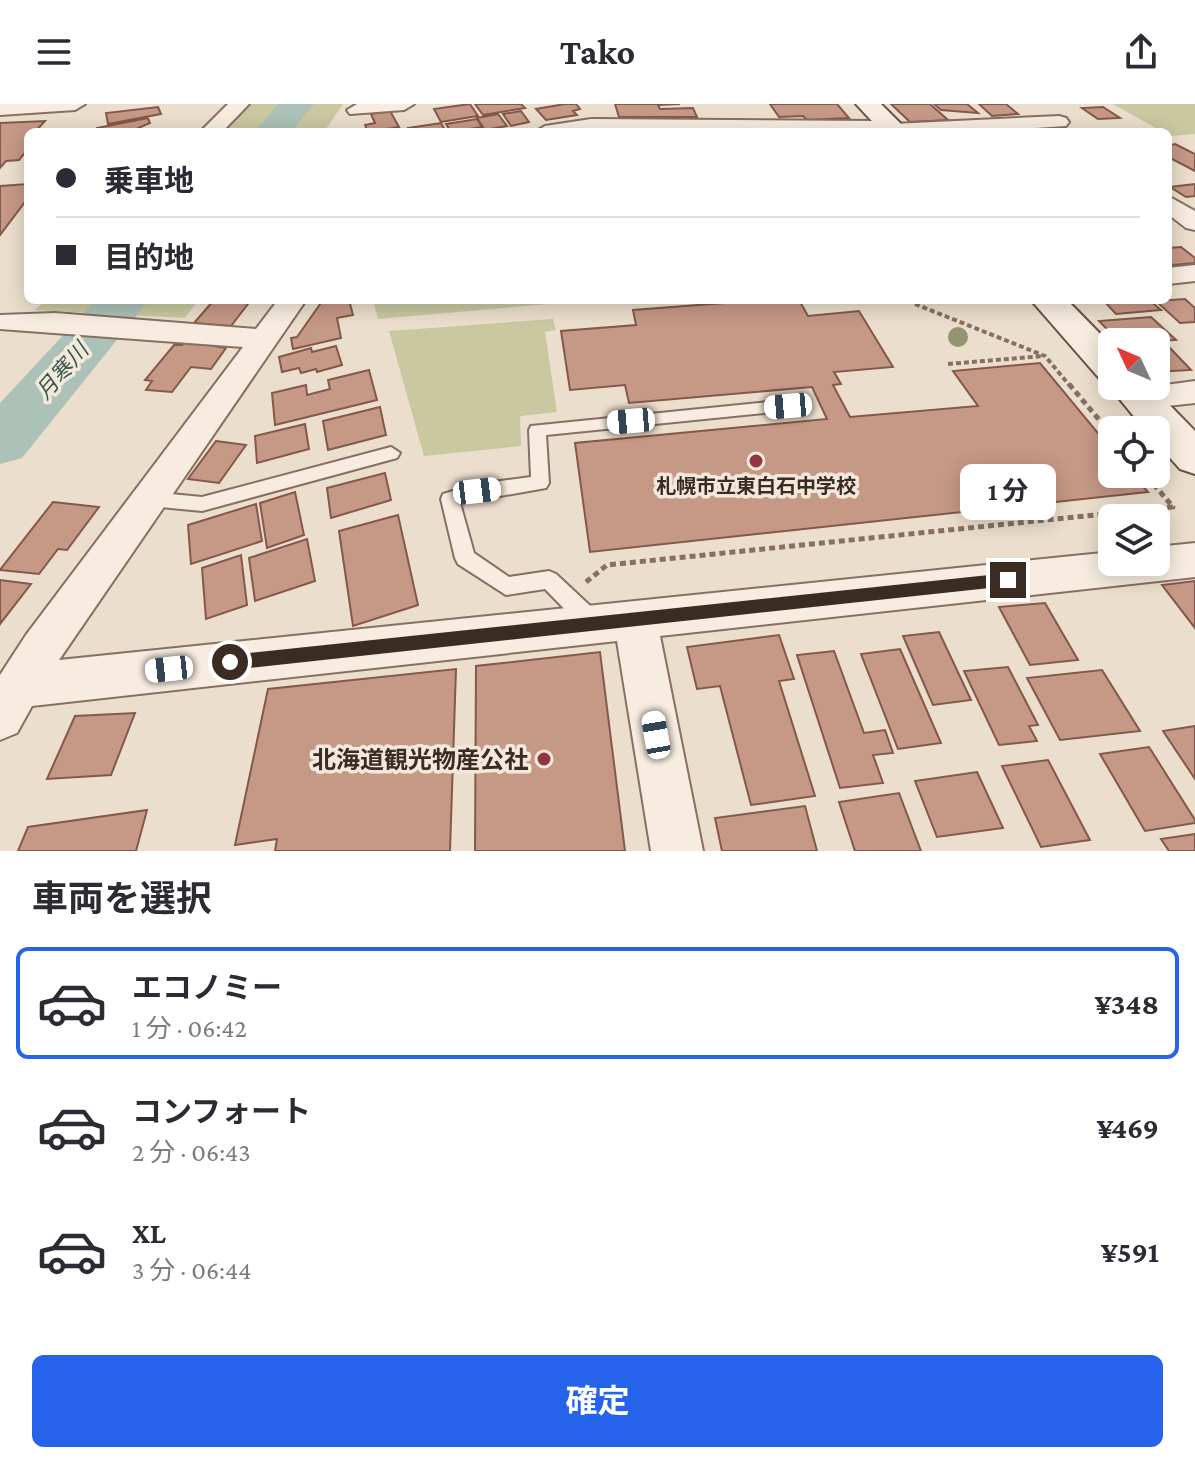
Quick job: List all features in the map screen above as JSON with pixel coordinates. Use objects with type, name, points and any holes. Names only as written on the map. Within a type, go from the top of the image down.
[{"type":"street","points":[[0,109],[75,104]]},
{"type":"street","points":[[214,128],[239,104]]},
{"type":"street","points":[[345,128],[360,107],[404,104]]},
{"type":"street","points":[[584,104],[591,125]]},
{"type":"street","points":[[868,104],[891,128]]},
{"type":"street","points":[[1035,104],[1066,127]]},
{"type":"street","points":[[571,128],[591,125],[742,128]]},
{"type":"street","points":[[1023,128],[1066,127]]},
{"type":"street","points":[[1172,206],[1194,222]]},
{"type":"street","points":[[1172,276],[1195,273]]},
{"type":"street","points":[[4,322],[27,304]]},
{"type":"street","points":[[9,701],[289,304]]},
{"type":"street","points":[[1052,304],[1098,354]]},
{"type":"street","points":[[4,322],[55,322],[265,339]]},
{"type":"street","points":[[1170,389],[1195,392]]},
{"type":"street","points":[[1141,400],[1195,458]]},
{"type":"street","points":[[9,701],[598,613],[1195,560]]},
{"type":"street","points":[[598,613],[677,851]]},
{"type":"lane","points":[[598,613],[549,580],[506,586],[465,558],[450,499],[477,491],[540,483],[537,430],[788,406]]},
{"type":"lane","points":[[150,499],[202,504],[391,453]]},
{"type":"path","points":[[915,304],[1045,356],[1098,418]]},
{"type":"path","points":[[948,364],[1045,356]]},
{"type":"path","points":[[598,613],[607,565],[1173,507],[1157,488]]},
{"type":"green space","points":[[248,104],[343,104],[327,128],[224,128]]},
{"type":"green space","points":[[1113,104],[1195,104],[1195,134],[1172,136],[1172,128],[1156,128]]},
{"type":"green space","points":[[42,304],[195,304],[185,318],[35,310]]},
{"type":"green space","points":[[374,304],[549,304],[378,319]]},
{"type":"green space","points":[[553,319],[556,330],[545,332],[557,412],[520,416],[521,446],[424,456],[389,331]]},
{"type":"building","points":[[470,104],[478,116],[441,122],[434,109]]},
{"type":"building","points":[[475,104],[521,104],[525,108],[483,115]]},
{"type":"building","points":[[576,104],[580,109],[573,111],[577,115],[546,120],[536,109]]},
{"type":"building","points":[[615,104],[680,104],[658,105],[660,109],[693,108],[697,117],[619,117]]},
{"type":"building","points":[[770,104],[837,104],[849,118],[807,120],[803,116],[779,117]]},
{"type":"building","points":[[891,104],[930,104],[948,120],[910,122]]},
{"type":"building","points":[[934,104],[967,104],[978,113],[941,110]]},
{"type":"building","points":[[979,104],[1006,104],[1018,114],[992,116]]},
{"type":"building","points":[[158,107],[161,114],[108,124],[106,113]]},
{"type":"building","points":[[1103,107],[1120,118],[1098,119],[1082,108]]},
{"type":"building","points":[[390,111],[399,127],[366,128],[365,125],[375,123],[371,114]]},
{"type":"building","points":[[521,111],[529,122],[511,126],[503,114]]},
{"type":"building","points":[[498,114],[507,126],[484,128],[477,118]]},
{"type":"building","points":[[148,118],[150,123],[138,128],[97,128]]},
{"type":"building","points":[[477,119],[482,127],[448,128],[446,124]]},
{"type":"building","points":[[45,121],[39,128],[24,128],[24,154],[19,160],[6,161],[0,168],[0,123]]},
{"type":"building","points":[[441,123],[444,128],[408,128]]},
{"type":"building","points":[[1172,145],[1195,154],[1195,171],[1172,159]]},
{"type":"building","points":[[24,184],[24,203],[0,235],[0,186]]},
{"type":"building","points":[[1195,184],[1195,196],[1186,197],[1172,187]]},
{"type":"building","points":[[1181,247],[1195,258],[1195,263],[1173,265],[1172,248]]},
{"type":"building","points":[[1185,299],[1195,308],[1195,322],[1180,323],[1159,304],[1172,304],[1172,300]]},
{"type":"building","points":[[211,304],[248,304],[231,326],[194,323]]},
{"type":"building","points":[[320,304],[350,304],[353,315],[337,318],[341,338],[293,349],[291,338],[297,337]]},
{"type":"building","points":[[712,304],[801,304],[808,316],[859,311],[893,367],[834,372],[841,384],[833,385],[850,417],[978,406],[953,371],[1040,363],[1098,433],[1098,488],[1144,488],[1148,492],[590,552],[575,443],[827,419],[812,387],[629,403],[625,385],[570,390],[561,331],[636,325],[633,310]]},
{"type":"building","points":[[1107,304],[1154,304],[1161,310],[1116,314]]},
{"type":"building","points":[[1151,317],[1163,328],[1106,328],[1099,321]]},
{"type":"building","points":[[185,341],[226,348],[211,369],[191,367],[172,392],[146,390],[152,381],[145,380],[174,345],[182,345]]},
{"type":"building","points":[[336,346],[342,365],[317,372],[316,369],[301,373],[299,368],[282,372],[279,357],[311,348],[312,352]]},
{"type":"building","points":[[1170,348],[1191,370],[1170,371]]},
{"type":"building","points":[[369,370],[377,400],[275,425],[272,393],[306,385],[307,395],[330,389],[328,380]]},
{"type":"building","points":[[380,407],[386,435],[328,450],[323,421]]},
{"type":"building","points":[[305,424],[309,449],[257,463],[255,436]]},
{"type":"building","points":[[216,441],[246,445],[219,483],[188,479]]},
{"type":"building","points":[[385,473],[391,500],[331,518],[327,488]]},
{"type":"building","points":[[295,492],[304,535],[267,548],[260,503]]},
{"type":"building","points":[[53,502],[99,507],[67,550],[58,549],[39,574],[0,570]]},
{"type":"building","points":[[256,504],[262,541],[191,564],[188,525]]},
{"type":"building","points":[[398,515],[418,605],[353,626],[339,531]]},
{"type":"building","points":[[307,539],[315,581],[255,601],[249,558]]},
{"type":"building","points":[[241,555],[247,605],[206,619],[202,568]]},
{"type":"building","points":[[0,580],[31,584],[0,624]]},
{"type":"building","points":[[1195,581],[1195,628],[1162,585]]},
{"type":"building","points":[[1045,603],[1078,660],[1030,665],[999,607]]},
{"type":"building","points":[[939,632],[971,700],[933,705],[903,636]]},
{"type":"building","points":[[779,635],[794,679],[779,681],[815,796],[751,805],[720,686],[697,689],[687,647]]},
{"type":"building","points":[[900,649],[941,743],[898,749],[861,654]]},
{"type":"building","points":[[834,651],[864,733],[885,730],[893,753],[873,755],[883,783],[840,788],[797,655]]},
{"type":"building","name":"北海道観光物産公社","points":[[600,652],[625,851],[475,851],[476,666]]},
{"type":"building","points":[[1008,667],[1038,725],[1029,726],[1037,741],[999,745],[964,671]]},
{"type":"building","points":[[456,669],[450,851],[275,851],[277,839],[235,845],[268,689]]},
{"type":"building","points":[[1102,670],[1140,731],[1060,740],[1027,678]]},
{"type":"building","points":[[135,713],[111,775],[47,779],[75,716]]},
{"type":"building","points":[[1195,726],[1195,779],[1163,731]]},
{"type":"building","points":[[1149,747],[1195,823],[1145,831],[1100,754]]},
{"type":"building","points":[[1048,760],[1090,840],[1041,847],[1002,766]]},
{"type":"building","points":[[977,772],[1003,828],[937,837],[915,781]]},
{"type":"building","points":[[899,793],[921,851],[855,851],[839,802]]},
{"type":"building","points":[[805,806],[817,851],[722,851],[715,818]]},
{"type":"building","points":[[147,810],[136,851],[18,851],[28,827]]},
{"type":"building","points":[[1195,834],[1195,851],[1169,851],[1161,839]]},
{"type":"waterway","name":"月寒川","points":[[276,128],[297,104]]},
{"type":"waterway","name":"月寒川","points":[[0,442],[121,304]]},
{"type":"place","name":"札幌市立東白石中学校","points":[[756,461]]},
{"type":"place","name":"北海道観光物産公社","points":[[544,759]]},
{"type":"route","points":[[230,662],[1008,580]]}]
